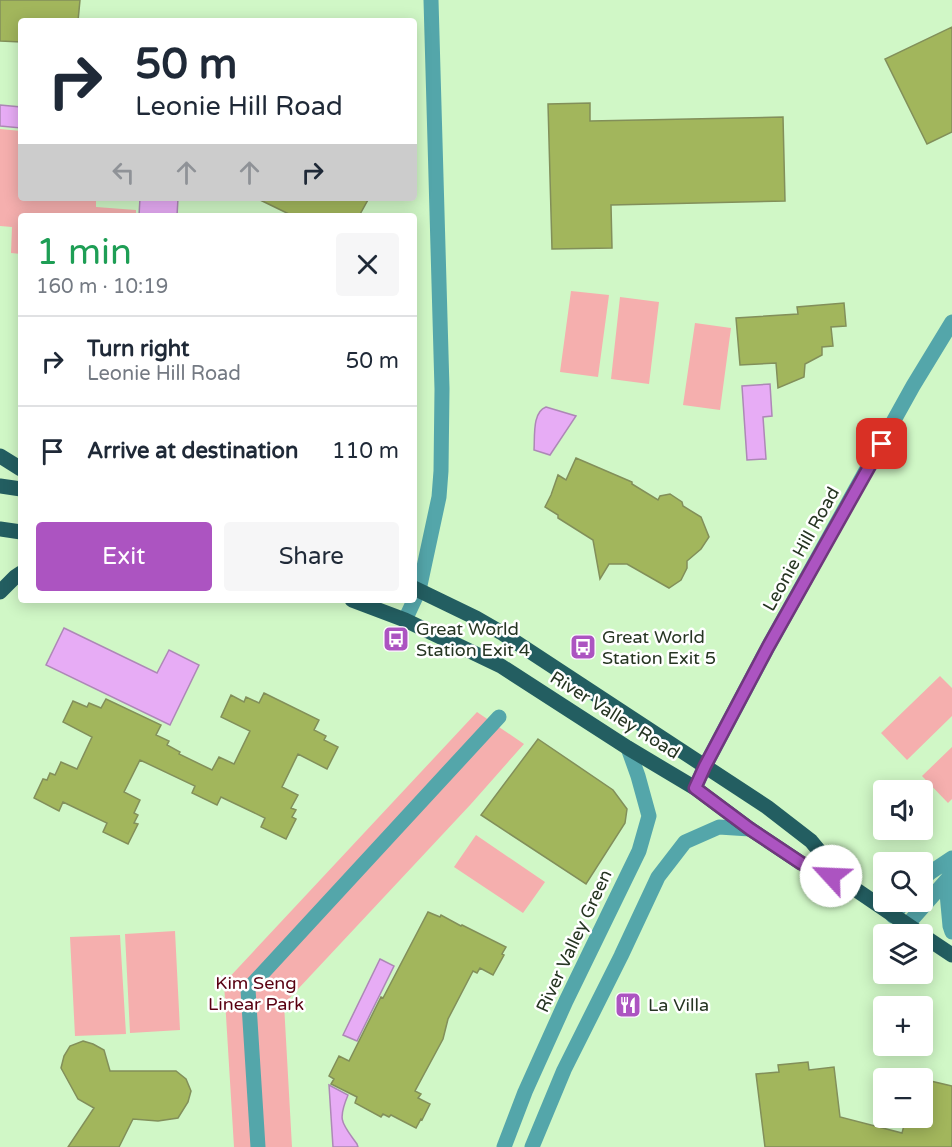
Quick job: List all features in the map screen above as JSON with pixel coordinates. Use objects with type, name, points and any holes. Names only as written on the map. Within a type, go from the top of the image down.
[{"type":"main road","points":[[0,456],[18,467]]},
{"type":"main road","points":[[0,486],[18,489]]},
{"type":"main road","points":[[0,529],[18,531]]},
{"type":"main road","points":[[0,592],[18,575]]},
{"type":"main road","name":"River Valley Road","points":[[417,589],[502,633],[767,807],[811,841],[846,883]]},
{"type":"main road","name":"River Valley Road","points":[[360,603],[405,620],[501,666],[628,748],[695,788],[801,863],[846,883],[906,924]]},
{"type":"main road","name":"River Valley Road","points":[[933,942],[952,955]]},
{"type":"street","points":[[417,585],[439,496],[442,441],[431,0]]},
{"type":"street","name":"Leonie Hill Road","points":[[695,788],[768,647],[913,386],[952,322]]},
{"type":"street","points":[[405,620],[411,603]]},
{"type":"street","points":[[258,1147],[248,989],[499,717]]},
{"type":"street","name":"River Valley Green","points":[[504,1147],[525,1092],[566,1001],[639,851],[649,816],[628,748]]},
{"type":"street","points":[[532,1147],[564,1070],[658,877],[686,842],[719,827],[750,829]]},
{"type":"street","points":[[933,871],[952,858]]},
{"type":"street","points":[[909,924],[949,878]]},
{"type":"street","points":[[949,878],[952,932]]},
{"type":"street","points":[[893,916],[896,912]]},
{"type":"green space","points":[[0,129],[18,131],[18,201],[96,201],[96,207],[136,210],[136,213],[18,213],[18,254],[11,253],[12,227],[0,226]]},
{"type":"green space","points":[[571,291],[609,295],[598,377],[560,372]]},
{"type":"green space","points":[[620,297],[659,302],[649,384],[611,379]]},
{"type":"green space","points":[[695,323],[731,328],[720,410],[683,405]]},
{"type":"green space","points":[[940,676],[952,688],[952,716],[907,760],[881,733]]},
{"type":"green space","name":"Kim Seng Linear Park","points":[[477,712],[524,744],[284,1004],[292,1147],[234,1147],[224,983]]},
{"type":"green space","points":[[952,747],[952,799],[948,803],[933,787],[933,780],[926,780],[922,776]]},
{"type":"green space","points":[[476,835],[545,882],[523,913],[454,867]]},
{"type":"green space","points":[[175,931],[180,1030],[130,1033],[125,934]]},
{"type":"green space","points":[[120,935],[126,1034],[75,1036],[70,937]]},
{"type":"shaded area","points":[[0,105],[18,107],[18,128],[0,126]]},
{"type":"shaded area","points":[[140,201],[178,201],[177,213],[139,213]]},
{"type":"shaded area","points":[[770,384],[772,416],[763,417],[766,459],[747,460],[742,386]]},
{"type":"shaded area","points":[[546,407],[576,416],[550,455],[534,450],[536,419]]},
{"type":"shaded area","points":[[64,628],[157,673],[169,650],[199,665],[170,725],[46,665]]},
{"type":"shaded area","points":[[380,959],[394,966],[357,1041],[343,1035]]},
{"type":"shaded area","points":[[329,1085],[348,1095],[342,1116],[345,1126],[358,1147],[333,1147]]},
{"type":"building","points":[[0,0],[80,0],[78,18],[18,18],[18,42],[0,41]]},
{"type":"building","points":[[952,27],[952,132],[927,144],[885,59]]},
{"type":"building","points":[[590,103],[590,121],[783,117],[785,201],[611,205],[612,248],[552,249],[548,104]]},
{"type":"building","points":[[262,201],[367,201],[361,213],[287,213]]},
{"type":"building","points":[[844,303],[846,326],[831,327],[833,346],[822,347],[822,355],[805,364],[804,377],[778,388],[776,363],[740,365],[736,318],[798,314],[797,307]]},
{"type":"building","points":[[576,458],[632,482],[658,500],[660,496],[670,494],[682,502],[683,506],[701,517],[709,537],[701,549],[687,561],[687,568],[681,580],[669,588],[627,564],[609,564],[600,579],[593,540],[545,507],[558,475],[566,480]]},
{"type":"building","points":[[264,693],[319,720],[314,730],[326,736],[324,740],[338,747],[327,769],[298,754],[282,787],[298,795],[291,808],[296,810],[292,817],[296,819],[286,839],[261,827],[265,818],[221,797],[217,805],[192,793],[195,786],[140,760],[124,792],[140,800],[134,813],[138,815],[134,823],[138,824],[128,844],[103,832],[107,823],[63,802],[59,811],[34,798],[43,779],[47,780],[50,773],[55,775],[61,762],[77,769],[92,737],[63,722],[73,701],[87,707],[89,703],[101,708],[106,699],[161,725],[156,735],[169,741],[167,745],[180,752],[179,754],[212,770],[219,757],[234,764],[250,731],[221,717],[231,695],[244,702],[246,697],[259,703]]},
{"type":"building","points":[[538,739],[613,790],[627,809],[625,823],[586,884],[481,815]]},
{"type":"building","points":[[428,912],[440,917],[441,915],[506,947],[493,975],[480,968],[477,973],[473,971],[448,1019],[443,1039],[415,1091],[421,1094],[418,1098],[430,1104],[416,1128],[391,1115],[389,1117],[383,1114],[381,1117],[355,1103],[357,1097],[331,1084],[334,1079],[329,1076],[339,1056],[349,1061]]},
{"type":"building","points":[[83,1041],[104,1050],[110,1071],[176,1071],[186,1079],[191,1091],[188,1102],[178,1118],[158,1121],[133,1119],[119,1147],[68,1147],[94,1108],[78,1099],[61,1068],[70,1046]]},
{"type":"building","points":[[808,1062],[809,1070],[834,1067],[840,1117],[873,1126],[873,1128],[902,1133],[903,1128],[933,1128],[933,1082],[952,1086],[952,1147],[765,1147],[756,1074],[779,1072],[778,1065]]},
{"type":"place","name":"Great World Station Exit 4","points":[[396,639]]},
{"type":"place","name":"Great World Station Exit 5","points":[[583,647]]},
{"type":"place","name":"La Villa","points":[[628,1005]]},
{"type":"route","points":[[831,876],[801,863],[695,788],[768,647],[882,444]]}]
